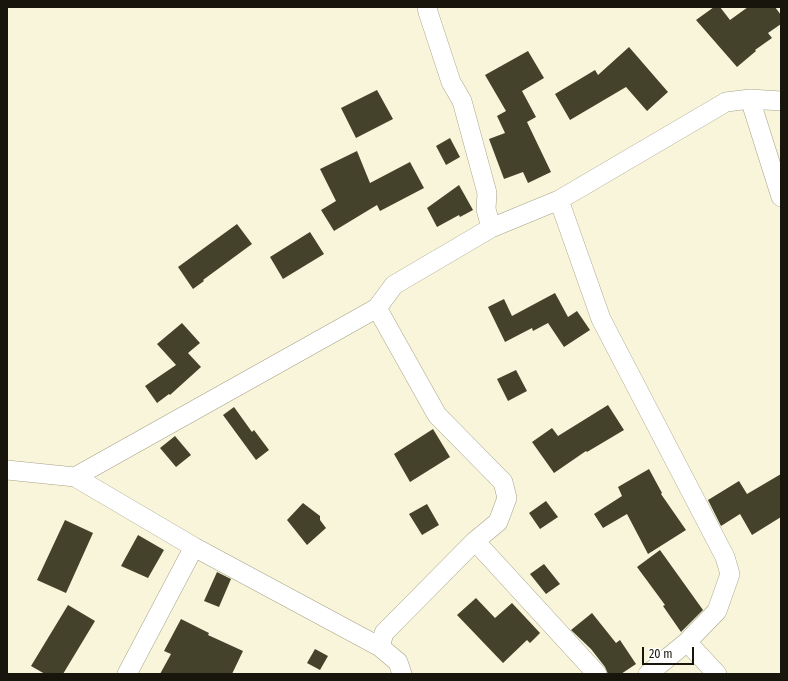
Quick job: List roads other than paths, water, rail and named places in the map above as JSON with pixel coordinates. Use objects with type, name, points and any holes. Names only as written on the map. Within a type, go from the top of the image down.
[{"type":"street","points":[[427,7],[451,82],[462,101],[487,193],[486,209],[491,228]]},
{"type":"street","points":[[74,476],[377,308],[394,285],[491,228],[559,200],[726,102],[750,99],[781,101]]},
{"type":"street","points":[[750,99],[781,197]]},
{"type":"street","points":[[559,200],[601,319],[725,557],[730,574],[717,611],[687,642],[648,674]]},
{"type":"street","points":[[377,308],[437,415],[503,482],[507,498],[498,522],[475,541],[384,633],[380,647]]},
{"type":"street","points":[[7,470],[74,476],[194,547],[380,647],[398,662],[402,674]]},
{"type":"street","points":[[475,541],[597,674]]},
{"type":"street","points":[[127,674],[194,547]]},
{"type":"street","points":[[687,642],[717,674]]}]
